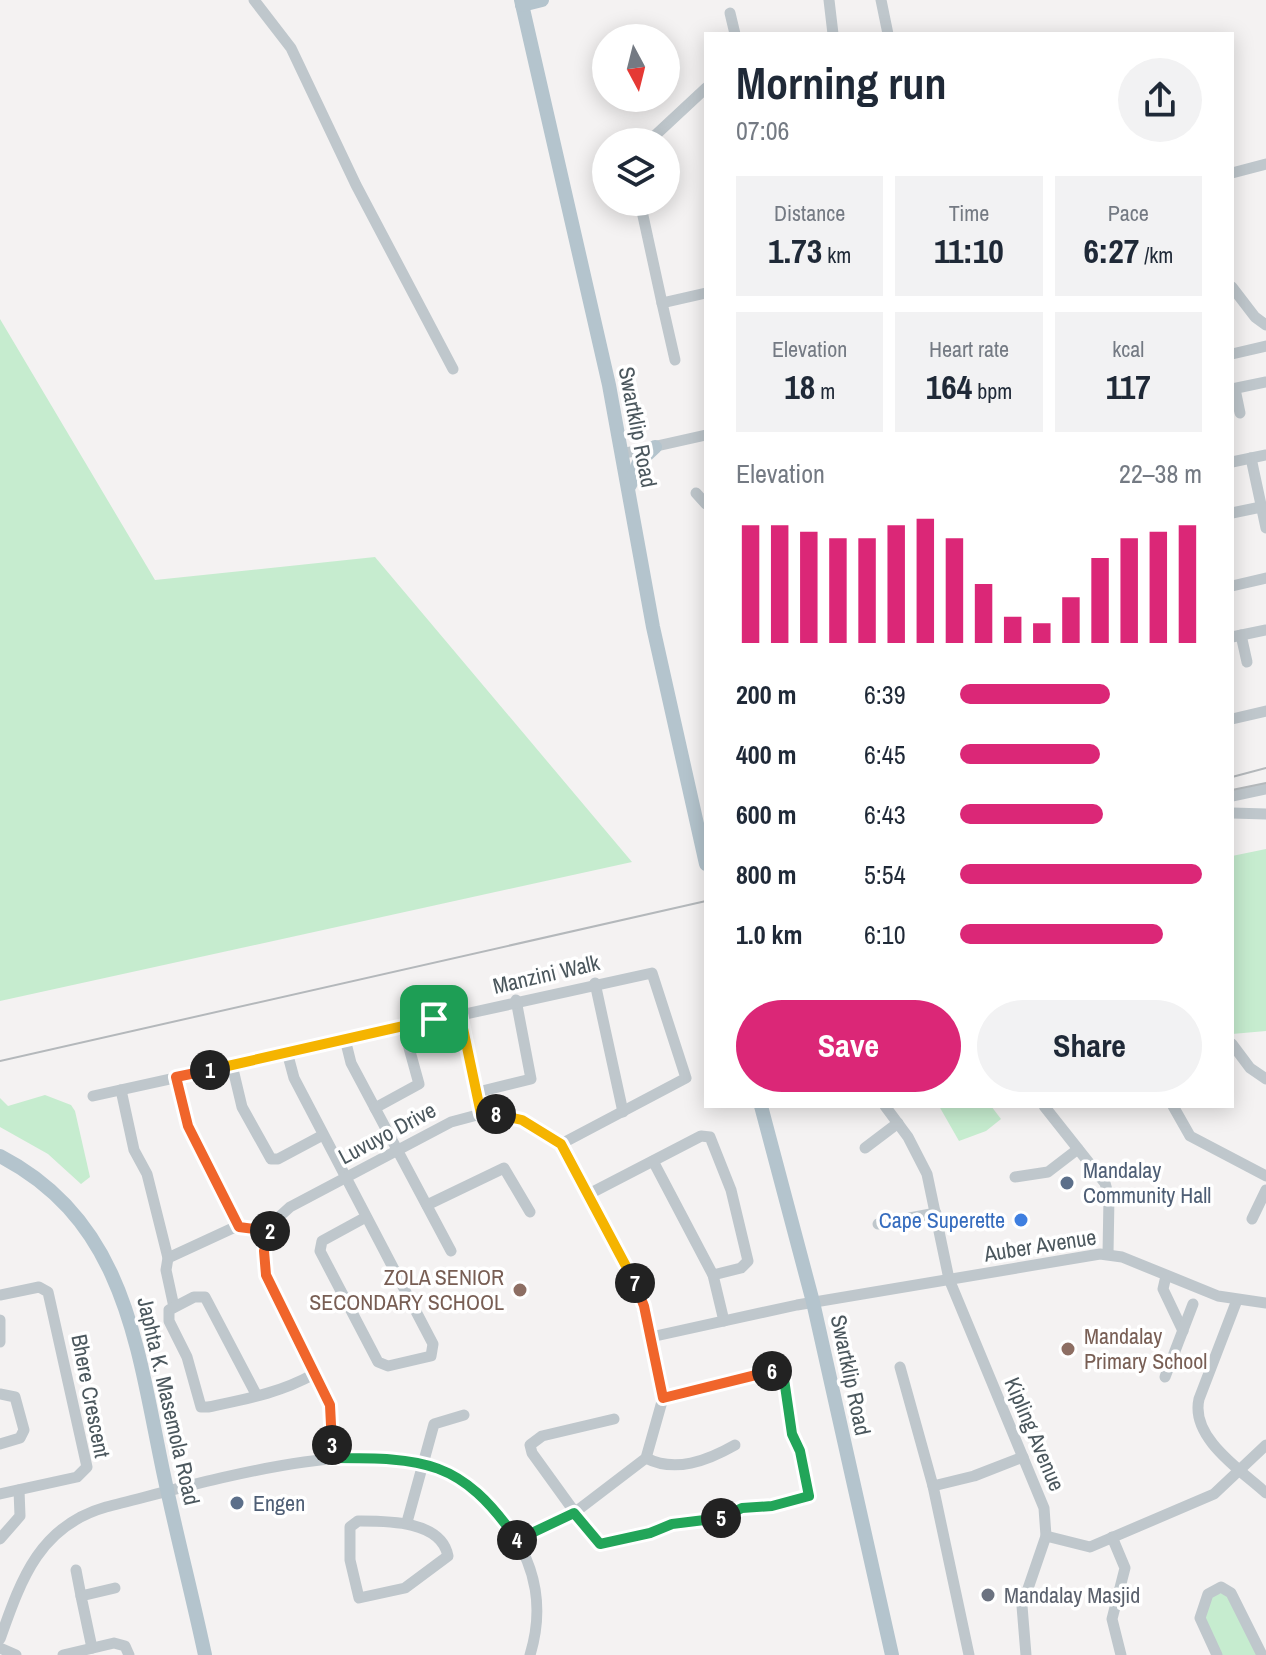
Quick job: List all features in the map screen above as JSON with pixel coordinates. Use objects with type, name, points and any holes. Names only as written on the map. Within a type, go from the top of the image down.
[{"type":"main road","points":[[522,2],[542,0]]},
{"type":"main road","name":"Swartklip Road","points":[[522,2],[609,385],[653,627],[704,855]]},
{"type":"main road","points":[[628,492],[635,468],[655,447]]},
{"type":"main road","name":"Swartklip Road","points":[[762,1108],[813,1302],[892,1655]]},
{"type":"main road","name":"Japhta K. Masemola Road","points":[[0,1156],[24,1170],[60,1199],[94,1239],[114,1274],[133,1330],[205,1655]]},
{"type":"street","points":[[254,0],[291,48],[356,185],[453,369]]},
{"type":"street","points":[[829,0],[833,32]]},
{"type":"street","points":[[881,0],[888,32]]},
{"type":"street","points":[[730,13],[735,32]]},
{"type":"street","points":[[663,128],[704,90]]},
{"type":"street","points":[[1234,172],[1266,164]]},
{"type":"street","points":[[643,216],[675,360]]},
{"type":"street","points":[[1234,290],[1255,317],[1266,325]]},
{"type":"street","points":[[662,303],[704,293]]},
{"type":"street","points":[[1234,354],[1266,346]]},
{"type":"street","points":[[1240,413],[1234,389],[1266,382]]},
{"type":"street","points":[[621,454],[704,435]]},
{"type":"street","points":[[1234,462],[1266,455]]},
{"type":"street","points":[[1251,458],[1266,528]]},
{"type":"street","points":[[696,493],[704,502]]},
{"type":"street","points":[[1234,513],[1261,507]]},
{"type":"street","points":[[1234,586],[1266,578]]},
{"type":"street","points":[[1247,662],[1237,636],[1266,630]]},
{"type":"street","points":[[1234,719],[1266,711]]},
{"type":"street","points":[[1234,796],[1266,789]]},
{"type":"street","points":[[1234,813],[1266,814]]},
{"type":"street","name":"Manzini Walk","points":[[93,1096],[516,1000],[652,973],[686,1073],[682,1082],[623,1112]]},
{"type":"street","points":[[561,1144],[623,1112],[595,983]]},
{"type":"street","points":[[478,1092],[531,1079],[516,1000]]},
{"type":"street","points":[[460,1014],[481,1114]]},
{"type":"street","points":[[375,1108],[419,1084],[403,1026]]},
{"type":"street","points":[[345,1039],[351,1063],[451,1251]]},
{"type":"street","points":[[1234,1047],[1250,1068],[1266,1079]]},
{"type":"street","points":[[287,1052],[294,1078],[433,1344],[433,1353],[426,1358],[381,1365],[320,1251],[322,1241],[366,1217]]},
{"type":"street","points":[[232,1065],[242,1107],[271,1159],[278,1159],[323,1135]]},
{"type":"street","points":[[176,1077],[188,1126],[239,1227]]},
{"type":"street","points":[[121,1090],[134,1150],[147,1174],[168,1258],[166,1270],[171,1311],[199,1405],[208,1407],[287,1389],[314,1374]]},
{"type":"street","name":"Kipling Avenue","points":[[887,1108],[927,1174],[949,1279],[1044,1508],[1046,1536],[1022,1602],[1026,1655]]},
{"type":"street","points":[[1046,1108],[1108,1192],[1108,1254]]},
{"type":"street","points":[[1174,1108],[1190,1136],[1266,1176]]},
{"type":"street","name":"Luvuyo Drive","points":[[270,1231],[290,1207],[451,1122],[481,1114],[522,1120],[561,1144],[638,1290],[663,1398]]},
{"type":"street","points":[[865,1148],[898,1123]]},
{"type":"street","points":[[589,1194],[701,1136],[710,1137],[715,1143],[748,1256],[745,1266],[713,1275]]},
{"type":"street","points":[[1015,1177],[1048,1172],[1078,1149]]},
{"type":"street","points":[[653,1161],[713,1275],[724,1321]]},
{"type":"street","points":[[427,1205],[504,1168],[530,1212]]},
{"type":"street","points":[[1252,1219],[1266,1190]]},
{"type":"street","points":[[878,1224],[936,1213]]},
{"type":"street","points":[[168,1258],[239,1227],[270,1231],[264,1251],[266,1275],[330,1405],[331,1458]]},
{"type":"street","name":"Auber Avenue","points":[[651,1337],[813,1302],[1108,1254],[1237,1300],[1266,1303]]},
{"type":"street","points":[[1166,1276],[1163,1289],[1183,1331]]},
{"type":"street","name":"Bhere Crescent","points":[[0,1295],[39,1287],[48,1292],[87,1462],[86,1471],[77,1477],[0,1494]]},
{"type":"street","points":[[171,1311],[194,1297],[205,1297],[257,1396]]},
{"type":"street","points":[[1237,1300],[1197,1407],[1211,1442],[1266,1493]]},
{"type":"street","points":[[1165,1377],[1193,1304]]},
{"type":"street","points":[[0,1320],[0,1342]]},
{"type":"street","points":[[900,1367],[933,1486],[969,1655]]},
{"type":"street","points":[[519,1542],[574,1513],[646,1458],[663,1398],[769,1371],[780,1372],[784,1379],[792,1434],[800,1451],[809,1496],[772,1506],[742,1508],[708,1521],[672,1524],[656,1532],[604,1543],[595,1541],[574,1513],[532,1453],[531,1442],[614,1419]]},
{"type":"street","points":[[0,1394],[15,1397],[24,1430],[20,1438],[0,1444]]},
{"type":"street","points":[[407,1522],[434,1424],[464,1415]]},
{"type":"street","points":[[646,1458],[671,1467],[718,1455],[735,1445]]},
{"type":"street","points":[[1046,1536],[1085,1548],[1112,1537],[1214,1494],[1266,1445]]},
{"type":"street","points":[[933,1486],[974,1476],[1023,1457]]},
{"type":"street","points":[[0,1639],[30,1562],[54,1534],[92,1511],[331,1458],[423,1462],[445,1470],[484,1496],[519,1542],[529,1563],[538,1600],[538,1625],[530,1655]]},
{"type":"street","points":[[0,1539],[22,1511],[19,1490]]},
{"type":"street","points":[[358,1521],[407,1522],[442,1543],[448,1556],[405,1588],[359,1598],[350,1560],[350,1527],[358,1521]]},
{"type":"street","points":[[1112,1537],[1125,1568],[1112,1619],[1121,1655]]},
{"type":"street","points":[[76,1570],[92,1648]]},
{"type":"street","points":[[1215,1654],[1200,1618],[1208,1594],[1221,1587],[1231,1593],[1262,1655]]},
{"type":"street","points":[[81,1596],[115,1588]]},
{"type":"street","points":[[63,1655],[121,1643],[129,1655]]},
{"type":"street","points":[[0,1648],[16,1655]]},
{"type":"green space","points":[[0,319],[155,580],[375,557],[632,862],[0,1001]]},
{"type":"green space","points":[[1266,849],[1266,1031],[1234,1034],[1234,856]]},
{"type":"green space","points":[[45,1095],[71,1105],[75,1111],[90,1177],[81,1184],[48,1154],[0,1127],[0,1098],[8,1106]]},
{"type":"green space","points":[[940,1108],[993,1108],[1001,1119],[986,1131],[959,1141]]},
{"type":"green space","points":[[1225,1592],[1259,1655],[1221,1655],[1204,1623],[1211,1596]]},
{"type":"railway","points":[[1234,776],[1266,768]]},
{"type":"railway","points":[[1234,790],[1266,783]]},
{"type":"railway","points":[[0,1061],[704,901]]},
{"type":"place","name":"Mandalay Community Hall","points":[[1067,1183]]},
{"type":"place","name":"Cape Superette","points":[[1021,1220]]},
{"type":"place","name":"ZOLA SENIOR SECONDARY SCHOOL","points":[[520,1290]]},
{"type":"place","name":"Mandalay Primary School","points":[[1068,1349]]},
{"type":"place","name":"Engen","points":[[237,1503]]},
{"type":"place","name":"Mandalay Masjid","points":[[988,1595]]},
{"type":"route","points":[[460,1014],[481,1114],[506,1115],[522,1120],[561,1144],[642,1298],[663,1398],[769,1371],[776,1370],[783,1375],[792,1434],[800,1451],[809,1496],[772,1506],[742,1508],[731,1515],[708,1521],[672,1524],[656,1532],[600,1544],[574,1513],[519,1542],[484,1496],[445,1470],[402,1459],[331,1458],[330,1405],[284,1317],[266,1275],[264,1251],[270,1231],[239,1227],[188,1126],[176,1077],[434,1019],[460,1014]]}]
